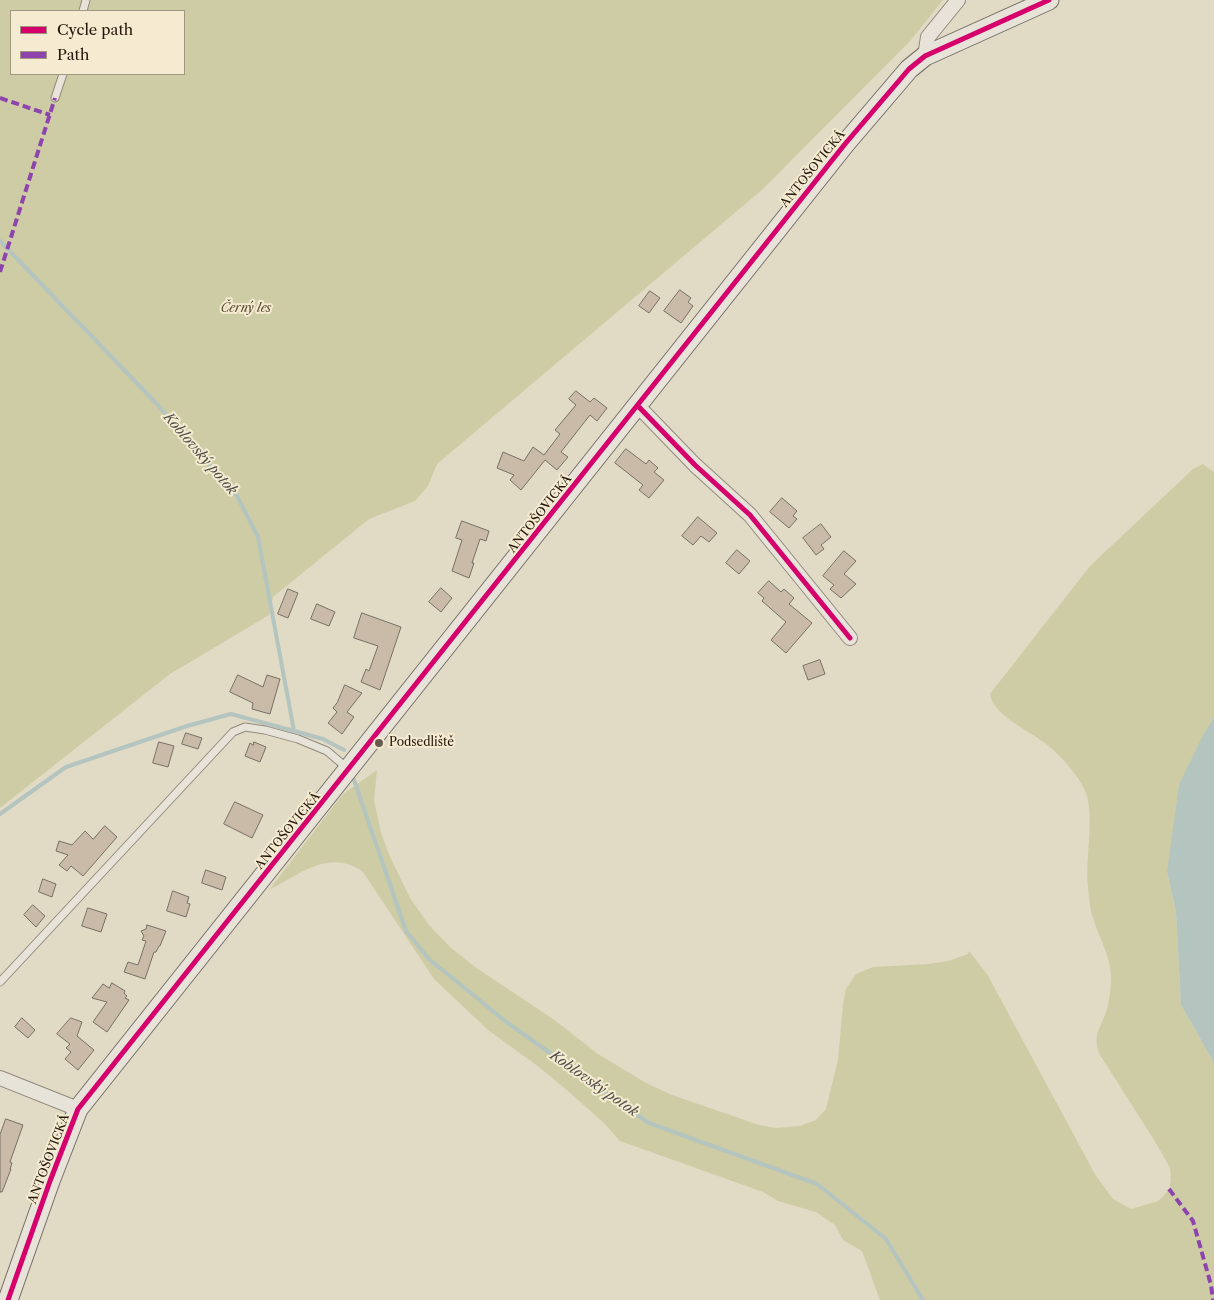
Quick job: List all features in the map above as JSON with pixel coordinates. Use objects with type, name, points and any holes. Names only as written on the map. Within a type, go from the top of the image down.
[{"type":"street","points":[[925,56],[928,37],[958,0]]},
{"type":"street","name":"ANTOŠOVICKÁ","points":[[8,1300],[50,1181],[78,1109],[845,144],[909,69],[925,56],[1049,0]]},
{"type":"street","points":[[638,406],[695,465],[750,515],[850,638]]},
{"type":"street","points":[[0,1078],[78,1109]]},
{"type":"lane","points":[[55,98],[63,75]]},
{"type":"lane","points":[[0,982],[233,732],[245,727],[298,739],[326,750],[349,770]]},
{"type":"green space","name":"Černý les","points":[[0,0],[943,0],[911,40],[763,189],[437,464],[428,486],[415,501],[369,519],[273,597],[269,615],[170,674],[0,808]]},
{"type":"green space","points":[[1203,464],[1214,472],[1214,717],[1202,737],[1167,872],[1176,912],[1181,1005],[1214,1063],[1214,1300],[880,1300],[862,1251],[843,1240],[835,1225],[816,1212],[778,1201],[763,1192],[620,1141],[604,1123],[569,1092],[539,1067],[488,1030],[434,979],[363,872],[351,865],[338,862],[327,863],[304,871],[269,890],[343,794],[377,770],[374,800],[381,833],[390,857],[410,898],[428,924],[450,947],[475,967],[553,1019],[598,1054],[646,1083],[672,1095],[759,1125],[776,1128],[799,1126],[816,1120],[826,1109],[838,1060],[846,989],[856,974],[873,967],[948,961],[968,954],[969,951],[987,974],[1096,1176],[1113,1199],[1131,1209],[1158,1201],[1169,1189],[1171,1181],[1170,1168],[1100,1055],[1098,1048],[1097,1037],[1106,1012],[1111,975],[1107,954],[1090,904],[1087,876],[1090,818],[1087,796],[1075,774],[1057,753],[1005,716],[993,702],[990,694],[1090,566],[1193,469]]},
{"type":"shaded area","points":[[1214,717],[1214,1063],[1181,1005],[1176,912],[1167,872],[1179,785],[1202,737]]},
{"type":"building","points":[[680,290],[691,298],[688,302],[693,306],[681,323],[664,311]]},
{"type":"building","points":[[650,291],[660,298],[649,313],[639,306]]},
{"type":"building","points":[[576,391],[590,402],[594,398],[607,408],[597,421],[590,415],[561,452],[568,457],[557,470],[545,460],[521,490],[510,480],[514,475],[497,468],[503,452],[524,461],[533,447],[544,455],[560,434],[555,430],[576,405],[569,399]]},
{"type":"building","points":[[626,449],[646,464],[649,460],[658,468],[654,472],[664,480],[649,498],[639,490],[643,485],[615,463]]},
{"type":"building","points":[[782,498],[797,511],[793,516],[797,519],[789,528],[770,512]]},
{"type":"building","points":[[698,517],[717,533],[709,542],[701,536],[693,545],[682,536]]},
{"type":"building","points":[[462,521],[489,531],[486,541],[480,539],[469,578],[452,571],[462,540],[456,538]]},
{"type":"building","points":[[821,524],[831,537],[821,545],[824,549],[816,555],[803,538]]},
{"type":"building","points":[[737,550],[750,561],[739,574],[726,563]]},
{"type":"building","points":[[844,551],[856,561],[844,574],[856,584],[841,598],[830,589],[834,585],[823,576]]},
{"type":"building","points":[[769,581],[781,592],[784,589],[794,598],[789,604],[812,623],[786,653],[771,640],[786,622],[762,601],[764,598],[758,593]]},
{"type":"building","points":[[441,588],[452,598],[441,612],[429,602]]},
{"type":"building","points":[[288,589],[298,593],[288,618],[278,614]]},
{"type":"building","points":[[317,604],[335,612],[329,626],[311,619]]},
{"type":"building","points":[[362,613],[401,627],[380,690],[361,682],[366,669],[369,671],[378,646],[354,638]]},
{"type":"building","points":[[820,660],[825,674],[808,680],[803,666]]},
{"type":"building","points":[[238,675],[263,687],[267,675],[280,679],[270,714],[252,709],[253,703],[230,692]]},
{"type":"building","points":[[345,685],[362,693],[347,712],[354,717],[342,734],[328,723],[337,712],[333,708]]},
{"type":"building","points":[[186,733],[202,738],[198,749],[182,744]]},
{"type":"building","points":[[159,742],[174,746],[168,767],[153,763]]},
{"type":"building","points":[[254,742],[266,747],[260,762],[245,756],[250,743],[253,745]]},
{"type":"building","points":[[235,802],[263,815],[252,838],[224,824]]},
{"type":"building","points":[[105,826],[117,837],[83,876],[71,866],[67,871],[59,865],[68,855],[56,851],[59,841],[72,845],[85,831],[93,839]]},
{"type":"building","points":[[206,870],[226,877],[222,890],[202,883]]},
{"type":"building","points":[[43,879],[56,884],[52,897],[39,892]]},
{"type":"building","points":[[173,891],[189,897],[187,903],[190,904],[186,917],[167,911]]},
{"type":"building","points":[[33,905],[45,916],[36,927],[24,915]]},
{"type":"building","points":[[88,908],[107,914],[101,932],[82,926]]},
{"type":"building","points":[[147,925],[166,931],[160,946],[154,952],[145,979],[124,972],[128,962],[138,965],[146,941],[142,940],[144,936],[141,931],[146,929]]},
{"type":"building","points":[[112,983],[125,991],[124,993],[127,996],[125,998],[129,1000],[107,1032],[93,1022],[107,1002],[92,998],[103,984],[109,988]]},
{"type":"building","points":[[22,1018],[35,1030],[28,1038],[15,1027]]},
{"type":"building","points":[[71,1018],[82,1022],[77,1036],[94,1050],[78,1070],[65,1059],[71,1052],[66,1048],[70,1044],[57,1034]]},
{"type":"building","points":[[6,1119],[23,1125],[10,1162],[12,1163],[11,1169],[2,1192],[0,1192],[0,1135]]},
{"type":"waterway","name":"Koblovský potok","points":[[0,241],[155,402],[237,496],[258,537],[294,731],[323,739],[344,750]]},
{"type":"waterway","points":[[0,814],[66,767],[187,726],[231,714],[294,731]]},
{"type":"waterway","name":"Koblovský potok","points":[[353,777],[406,931],[429,959],[505,1021],[649,1123],[817,1184],[886,1239],[923,1300]]},
{"type":"marked path","points":[[0,98],[50,115]]},
{"type":"marked path","points":[[0,272],[55,98]]},
{"type":"marked path","points":[[1169,1189],[1193,1221],[1211,1285],[1213,1300]]},
{"type":"cycle path","points":[[8,1300],[50,1181],[78,1109],[845,144],[909,69],[925,56],[1049,0]]},
{"type":"cycle path","points":[[638,406],[695,465],[750,515],[850,638]]},
{"type":"place","name":"Podsedliště","points":[[379,743]]}]
